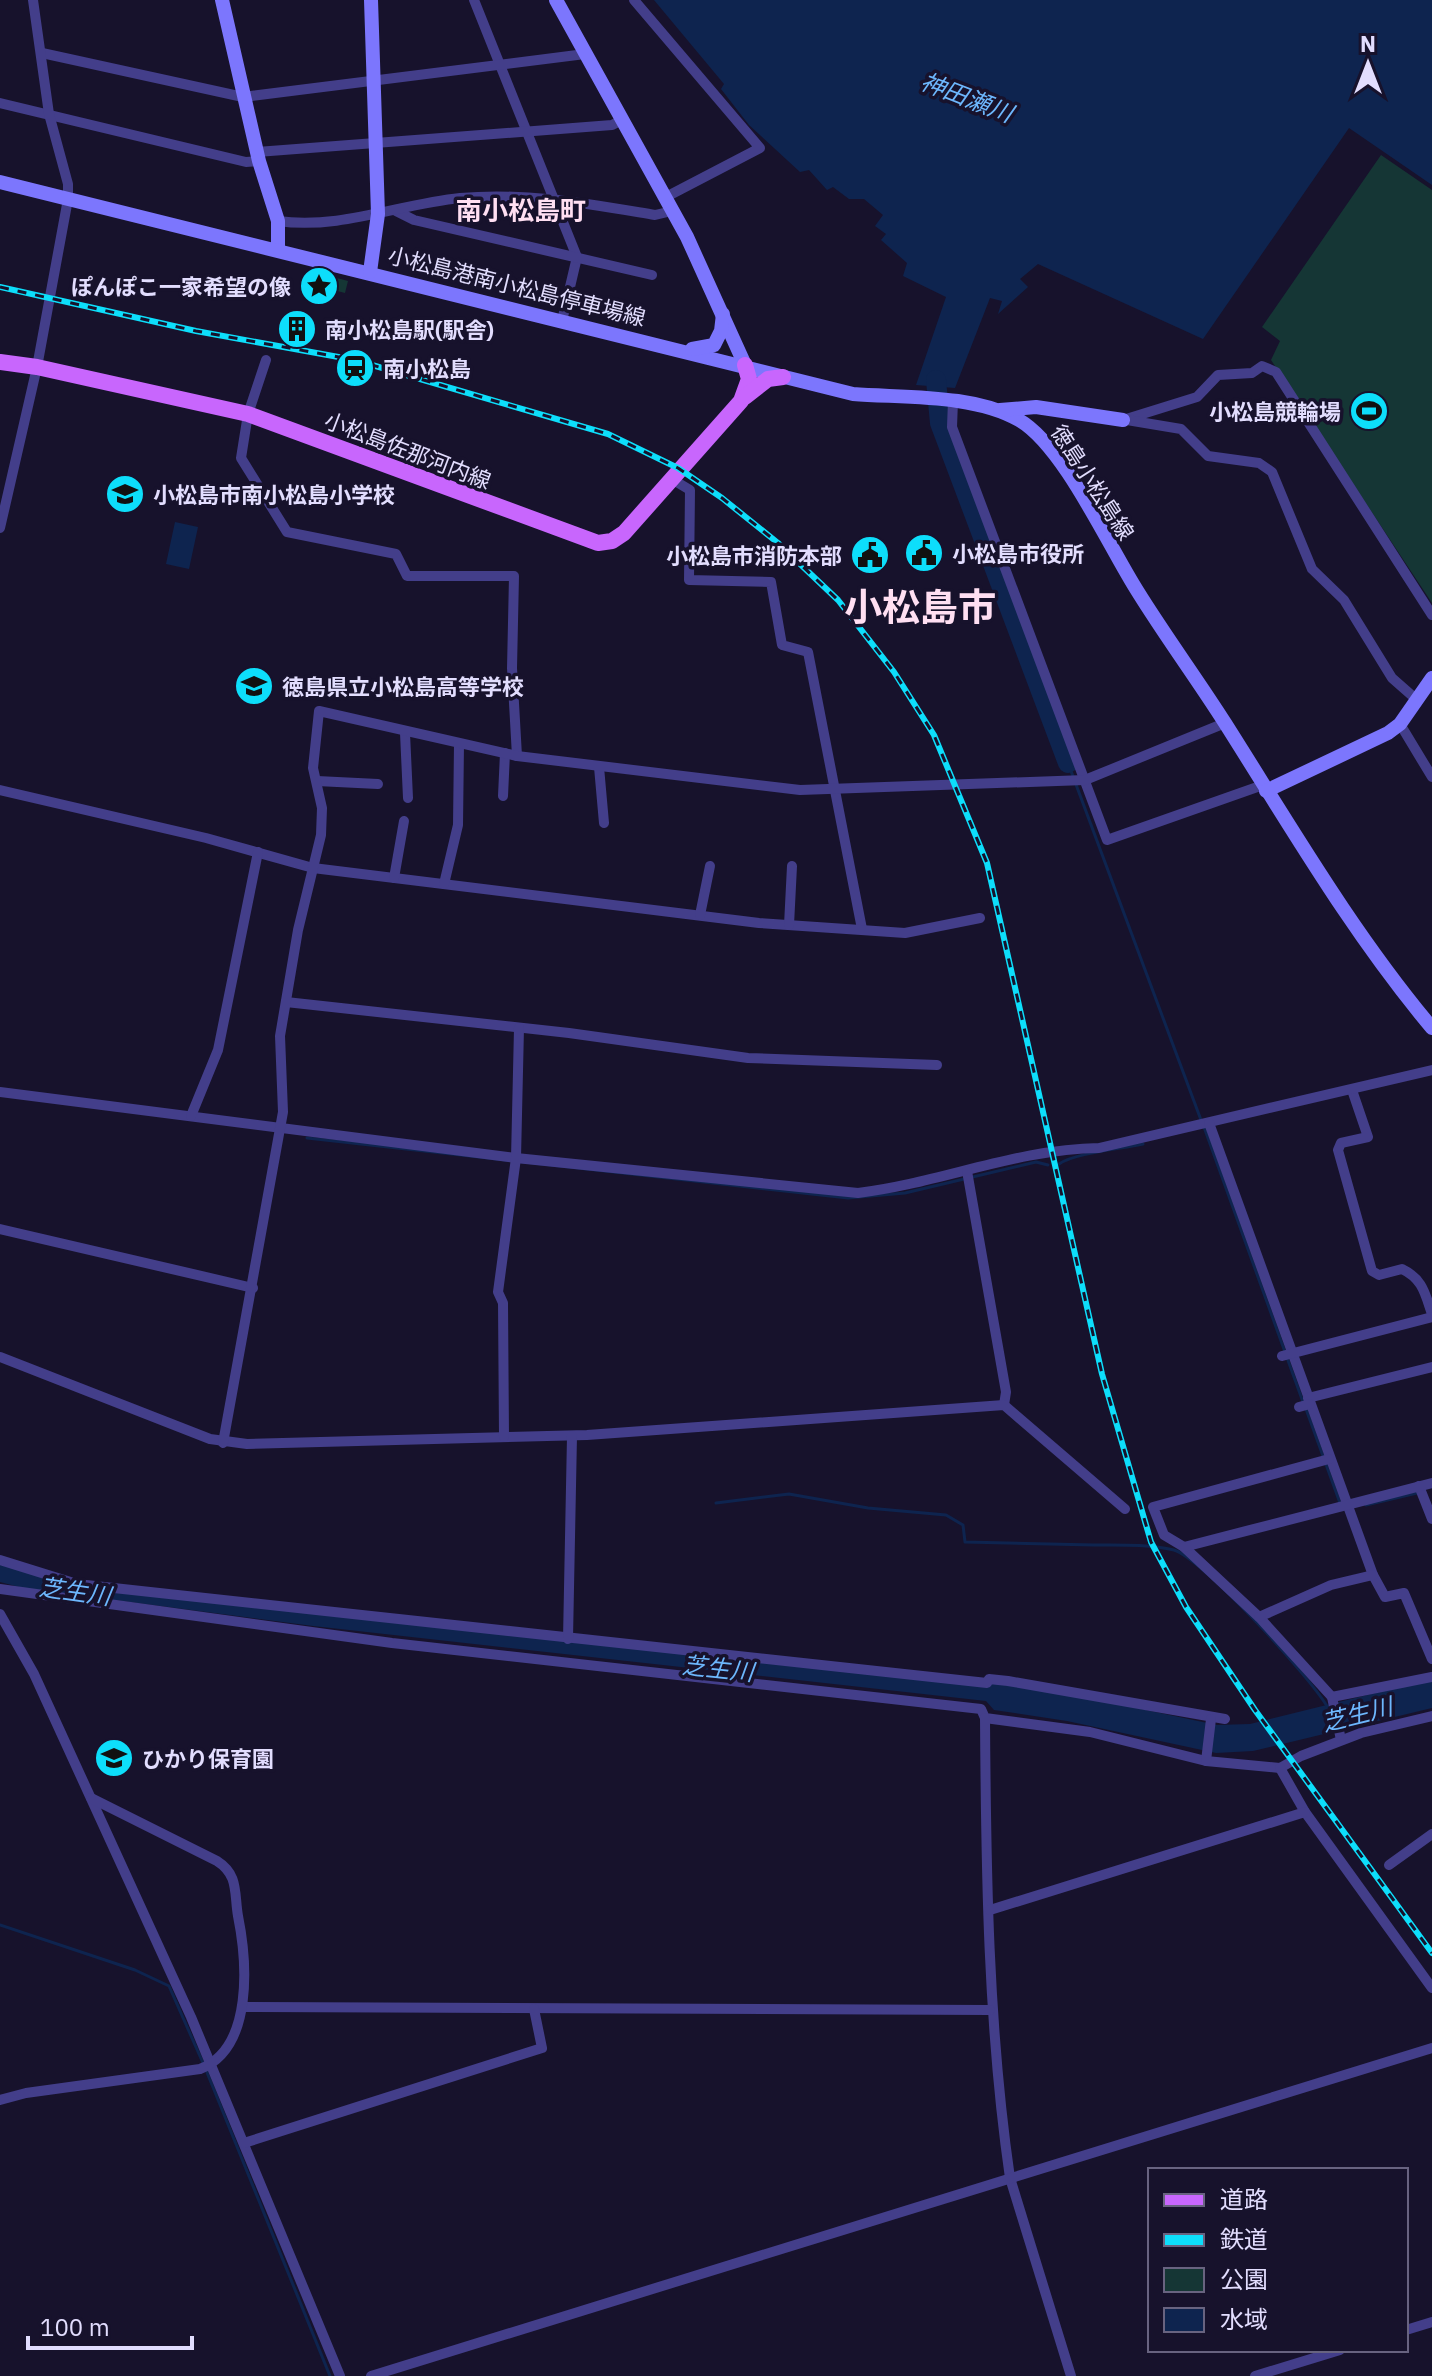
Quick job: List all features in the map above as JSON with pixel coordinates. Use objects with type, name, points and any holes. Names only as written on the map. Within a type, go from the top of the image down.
[{"type":"main road","points":[[222,0],[243,97],[278,221],[278,250]]},
{"type":"main road","points":[[370,272],[378,214],[371,0]]},
{"type":"main road","points":[[556,0],[672,211],[723,314],[749,379],[741,401]]},
{"type":"main road","name":"小松島港南小松島停車場線","points":[[0,182],[745,365]]},
{"type":"main road","points":[[684,350],[714,345],[719,338],[723,314]]},
{"type":"main road","name":"小松島佐那河内線","points":[[0,362],[37,367],[248,414],[598,543],[612,541],[624,533],[670,478],[758,384],[783,377]]},
{"type":"main road","name":"徳島小松島線","points":[[745,365],[853,394],[951,401],[999,410],[1036,432],[1061,465],[1138,592],[1392,980],[1432,1028]]},
{"type":"main road","points":[[999,410],[1036,407],[1123,420]]},
{"type":"main road","points":[[1265,788],[1352,752],[1400,724],[1432,678]]},
{"type":"street","points":[[0,526],[37,367],[68,199],[68,184],[49,114],[33,0]]},
{"type":"street","points":[[474,0],[577,257],[562,321]]},
{"type":"street","points":[[634,0],[760,148],[664,198]]},
{"type":"street","points":[[42,53],[243,97],[585,54]]},
{"type":"street","points":[[0,103],[246,162],[258,156],[375,142],[612,125],[622,120]]},
{"type":"street","points":[[278,221],[317,222],[457,199],[552,198],[655,215],[672,211]]},
{"type":"street","points":[[396,211],[414,220],[652,275]]},
{"type":"street","points":[[266,360],[248,414],[241,458],[287,532],[396,554],[407,576],[514,576],[512,668],[517,756]]},
{"type":"street","points":[[1123,420],[1197,397],[1218,375],[1252,373],[1262,366],[1270,368],[1276,372],[1432,615]]},
{"type":"street","points":[[951,401],[952,427],[1107,840],[1265,788]]},
{"type":"street","points":[[1123,420],[1181,429],[1208,456],[1259,463],[1272,472],[1312,569],[1344,600],[1392,678],[1417,700]]},
{"type":"street","points":[[670,478],[690,490],[689,580],[765,580],[774,586],[782,645],[808,652],[862,929]]},
{"type":"street","points":[[223,1443],[281,1129],[283,1112],[279,1060],[286,1002],[322,808],[313,768],[319,711],[517,756],[800,790],[1083,780],[1225,723]]},
{"type":"street","points":[[1400,724],[1432,777]]},
{"type":"street","points":[[405,733],[408,798]]},
{"type":"street","points":[[444,884],[458,825],[459,744]]},
{"type":"street","points":[[503,796],[505,753]]},
{"type":"street","points":[[599,767],[604,823]]},
{"type":"street","points":[[317,781],[378,784]]},
{"type":"street","points":[[0,790],[313,868],[789,925],[905,933],[980,918]]},
{"type":"street","points":[[394,878],[404,821]]},
{"type":"street","points":[[191,1116],[218,1050],[258,852]]},
{"type":"street","points":[[700,915],[710,866]]},
{"type":"street","points":[[789,925],[792,866]]},
{"type":"street","points":[[286,1002],[748,1058],[937,1065]]},
{"type":"street","points":[[504,1437],[503,1303],[498,1292],[516,1162],[519,1028]]},
{"type":"street","points":[[0,1092],[516,1162],[858,1193],[968,1175],[1043,1150],[1099,1148],[1432,1070]]},
{"type":"street","points":[[1287,1355],[1432,1316],[1421,1283],[1414,1275],[1402,1269],[1379,1275],[1372,1271],[1338,1150],[1341,1143],[1368,1137],[1352,1090]]},
{"type":"street","points":[[1204,1123],[1293,1372],[1373,1575],[1385,1597],[1404,1593],[1432,1659]]},
{"type":"street","points":[[968,1175],[1006,1392],[1004,1405]]},
{"type":"street","points":[[0,1229],[253,1288]]},
{"type":"street","points":[[0,1357],[223,1443],[572,1436],[1004,1405],[1125,1509]]},
{"type":"street","points":[[1306,1403],[1432,1367]]},
{"type":"street","points":[[568,1639],[572,1436]]},
{"type":"street","points":[[1326,1460],[1153,1507],[1164,1535],[1184,1547],[1259,1617],[1333,1699],[1341,1738]]},
{"type":"street","points":[[1184,1547],[1421,1491],[1432,1483]]},
{"type":"street","points":[[1421,1491],[1432,1519]]},
{"type":"street","points":[[0,1560],[77,1584],[964,1681],[1008,1681],[1068,1689],[1210,1722],[1225,1719]]},
{"type":"street","points":[[1259,1617],[1331,1585],[1373,1575]]},
{"type":"street","points":[[0,1589],[377,1641],[981,1709],[985,1718],[990,2010],[1010,2178],[1071,2376]]},
{"type":"street","points":[[0,1614],[34,1674],[91,1798],[206,2066],[244,2143],[340,2376]]},
{"type":"street","points":[[1333,1699],[1432,1677]]},
{"type":"street","points":[[985,1718],[1090,1732],[1207,1759],[1280,1768],[1341,1738],[1432,1716]]},
{"type":"street","points":[[1207,1759],[1210,1722]]},
{"type":"street","points":[[1280,1768],[1305,1812],[1432,1988]]},
{"type":"street","points":[[0,2100],[206,2066],[226,2045],[242,2007],[247,1969],[233,1875],[217,1861],[91,1798]]},
{"type":"street","points":[[990,1910],[1305,1812]]},
{"type":"street","points":[[1389,1865],[1432,1834]]},
{"type":"street","points":[[242,2007],[990,2010]]},
{"type":"street","points":[[244,2143],[542,2048],[534,2009]]},
{"type":"street","points":[[371,2376],[1432,2048]]},
{"type":"street","points":[[1408,2329],[1432,2322]]},
{"type":"street","points":[[1255,2376],[1333,2352]]},
{"type":"green space","name":"小松島競輪場","points":[[1381,155],[1432,190],[1432,603],[1271,360],[1280,341],[1262,327]]},
{"type":"green space","points":[[311,271],[348,281],[345,293],[307,283],[306,277]]},
{"type":"water","name":"神田瀬川","points":[[654,0],[1432,0],[1432,185],[1349,128],[1203,339],[1038,264],[1020,279],[1028,287],[998,314],[1002,301],[990,298],[955,388],[916,385],[946,297],[903,276],[907,263],[881,240],[886,234],[875,226],[883,215],[864,199],[849,199],[833,187],[827,190],[809,170],[800,172],[749,125],[721,89],[724,84]]},
{"type":"water","points":[[175,522],[198,527],[189,569],[166,564]]},
{"type":"water","name":"芝生川","points":[[0,1565],[104,1589],[984,1686],[991,1682],[1070,1694],[1217,1725],[1250,1724],[1432,1679],[1432,1708],[1253,1751],[1216,1753],[1067,1721],[994,1710],[986,1701],[313,1626],[23,1588],[0,1582]]},
{"type":"waterway","points":[[936,380],[940,423],[1068,763]]},
{"type":"waterway","points":[[1068,763],[1201,1120]]},
{"type":"waterway","points":[[1204,1127],[1303,1402]]},
{"type":"waterway","points":[[307,1138],[848,1198],[905,1193],[1036,1162],[1048,1165]]},
{"type":"waterway","points":[[1059,1164],[1086,1154],[1143,1144]]},
{"type":"waterway","points":[[1306,1409],[1340,1503]]},
{"type":"waterway","points":[[1366,1505],[1417,1493]]},
{"type":"waterway","name":"芝生川","points":[[716,1503],[789,1494],[868,1508],[946,1515],[963,1525],[965,1542],[1134,1545],[1174,1550],[1208,1574],[1231,1596],[1302,1673],[1328,1708]]},
{"type":"waterway","points":[[0,1925],[135,1970],[169,1986],[203,2063]]},
{"type":"waterway","points":[[206,2070],[330,2376]]},
{"type":"railway","points":[[0,287],[196,331],[355,360],[608,434],[678,468],[722,498],[778,543],[838,600],[894,672],[934,735],[987,863],[1102,1374],[1151,1542],[1186,1607],[1255,1710],[1432,1953]]},
{"type":"place","name":"ぽんぽこ一家希望の像","points":[[319,286]]},
{"type":"place","name":"南小松島駅(駅舎)","points":[[297,329]]},
{"type":"place","name":"南小松島","points":[[355,368]]},
{"type":"place","name":"小松島競輪場","points":[[1369,411]]},
{"type":"place","name":"小松島市南小松島小学校","points":[[125,494]]},
{"type":"place","name":"小松島市役所","points":[[924,553]]},
{"type":"place","name":"小松島市消防本部","points":[[870,555]]},
{"type":"place","name":"徳島県立小松島高等学校","points":[[254,686]]},
{"type":"place","name":"ひかり保育園","points":[[114,1758]]},
{"type":"district","name":"南小松島町","points":[[521,210]]},
{"type":"district","name":"小松島市","points":[[920,606]]}]
